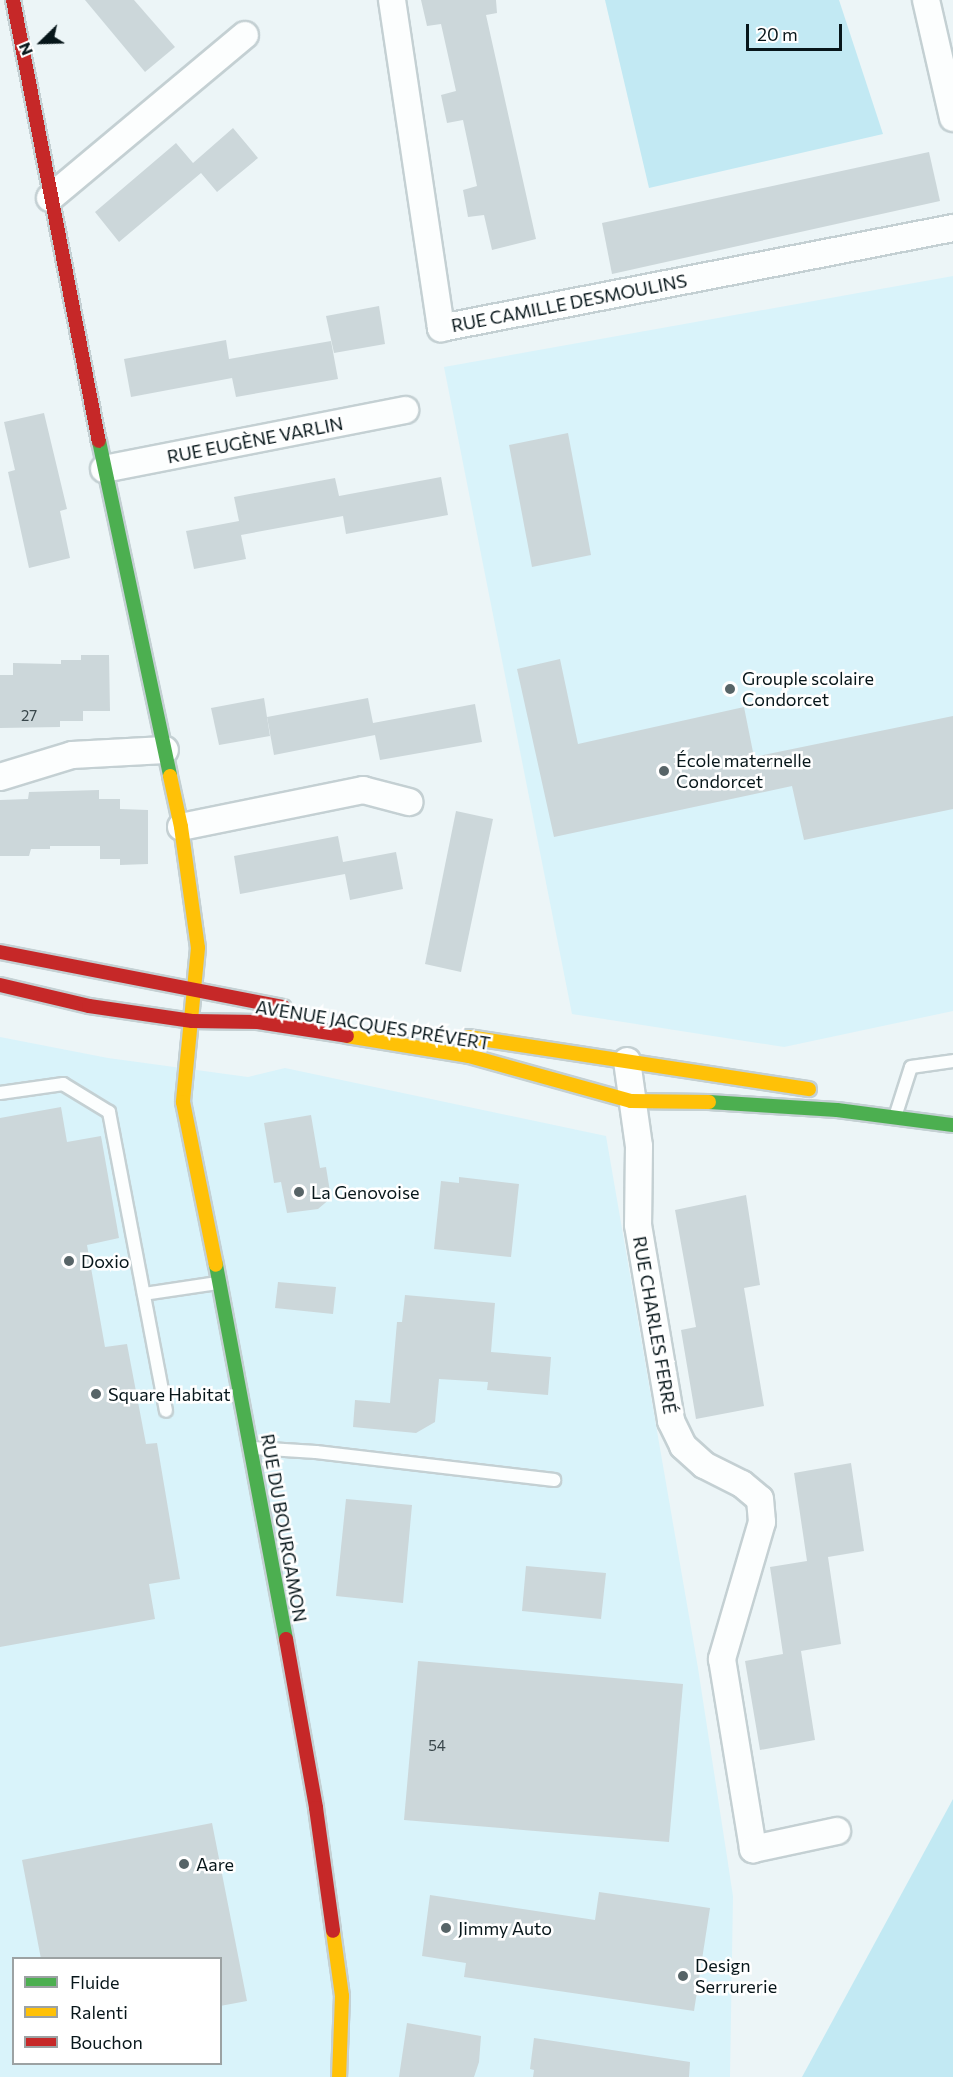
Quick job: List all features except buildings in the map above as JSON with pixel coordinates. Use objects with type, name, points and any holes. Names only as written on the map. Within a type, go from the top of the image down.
[{"type":"street","points":[[12,0],[104,469],[181,827],[198,948],[194,988]]},
{"type":"street","name":"RUE CAMILLE DESMOULINS","points":[[392,0],[441,328],[953,228]]},
{"type":"street","points":[[926,0],[953,118]]},
{"type":"street","points":[[50,198],[245,35]]},
{"type":"street","name":"RUE EUGÈNE VARLIN","points":[[104,469],[405,410]]},
{"type":"street","points":[[0,777],[72,756],[165,750]]},
{"type":"street","points":[[181,827],[363,790],[409,802]]},
{"type":"street","name":"AVENUE JACQUES PRÉVERT","points":[[0,952],[297,1009]]},
{"type":"street","name":"AVENUE JACQUES PRÉVERT","points":[[0,985],[89,1006],[192,1021],[258,1022],[468,1056],[631,1101],[762,1105],[953,1125]]},
{"type":"street","name":"RUE DU BOURGAMON","points":[[194,988],[183,1102],[252,1448],[324,1867],[342,1996],[339,2077]]},
{"type":"street","name":"AVENUE JACQUES PRÉVERT","points":[[449,1034],[819,1090]]},
{"type":"street","name":"RUE CHARLES FERRÉ","points":[[627,1061],[639,1146],[638,1226],[671,1421],[683,1446],[704,1465],[742,1484],[760,1499],[762,1522],[722,1659],[753,1849],[837,1831]]},
{"type":"lane","points":[[895,1118],[911,1067],[953,1060]]},
{"type":"lane","points":[[0,1093],[63,1084],[109,1112],[166,1410]]},
{"type":"lane","points":[[762,1105],[919,1134]]},
{"type":"lane","points":[[144,1294],[220,1283]]},
{"type":"lane","points":[[252,1448],[316,1452],[554,1480]]},
{"type":"shaded area","points":[[605,0],[839,0],[883,134],[649,188]]},
{"type":"shaded area","name":"Grouple scolaire Condorcet","points":[[953,276],[953,1011],[784,1047],[572,1014],[444,367]]},
{"type":"shaded area","points":[[0,1037],[108,1058],[248,1077],[285,1068],[606,1136],[698,1668],[733,1896],[730,2077],[0,2077]]},
{"type":"shaded area","points":[[953,1799],[953,2077],[802,2077]]},
{"type":"traffic: fast","points":[[99,441],[170,776]]},
{"type":"traffic: fast","points":[[709,1102],[837,1110],[953,1125]]},
{"type":"traffic: fast","points":[[216,1265],[286,1639]]},
{"type":"traffic: slow","points":[[170,776],[181,827],[198,948],[183,1102],[216,1265]]},
{"type":"traffic: slow","points":[[347,1036],[469,1056],[631,1101],[709,1102]]},
{"type":"traffic: slow","points":[[468,1037],[809,1089]]},
{"type":"traffic: slow","points":[[333,1931],[342,1996],[339,2077]]},
{"type":"traffic: jam","points":[[13,0],[99,441]]},
{"type":"traffic: jam","points":[[0,952],[284,1007]]},
{"type":"traffic: jam","points":[[0,985],[89,1006],[192,1021],[258,1022],[347,1036]]},
{"type":"traffic: jam","points":[[286,1639],[316,1808],[333,1931]]},
{"type":"place","name":"Grouple scolaire Condorcet","points":[[730,689]]},
{"type":"place","name":"École maternelle Condorcet","points":[[664,771]]},
{"type":"place","name":"La Genovoise","points":[[299,1192]]},
{"type":"place","name":"Doxio","points":[[69,1261]]},
{"type":"place","name":"Square Habitat","points":[[96,1394]]},
{"type":"place","name":"Aare","points":[[184,1864]]},
{"type":"place","name":"Jimmy Auto","points":[[446,1928]]},
{"type":"place","name":"Design Serrurerie","points":[[683,1976]]}]
